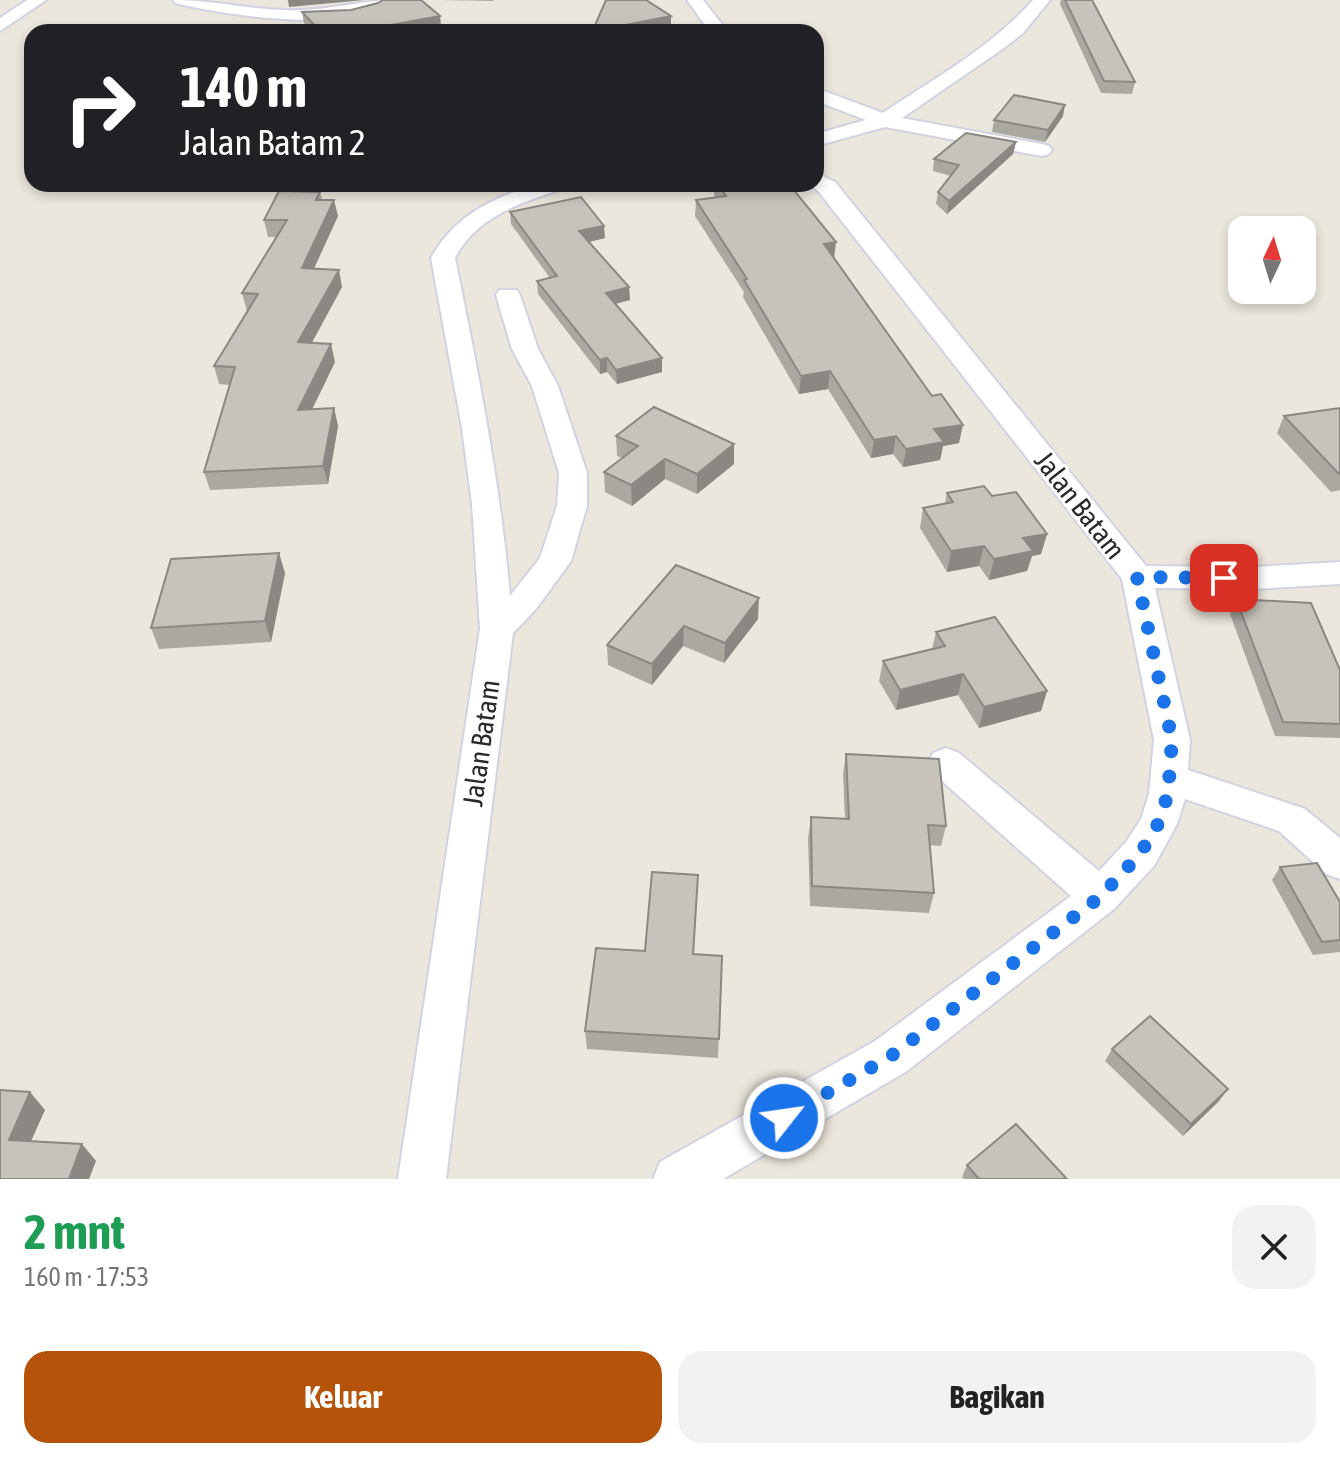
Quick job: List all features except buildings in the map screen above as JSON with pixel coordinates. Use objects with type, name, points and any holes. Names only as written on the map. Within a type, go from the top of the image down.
[{"type":"street","points":[[0,26],[38,0]]},
{"type":"street","points":[[181,0],[226,12],[293,14],[347,11],[389,0]]},
{"type":"street","points":[[695,0],[713,24]]},
{"type":"street","points":[[1013,0],[1017,29]]},
{"type":"street","points":[[824,138],[885,121],[1017,29],[1042,0]]},
{"type":"street","points":[[824,97],[885,121],[1042,150]]},
{"type":"street","name":"Jalan Batam","points":[[677,1179],[891,1056],[1100,897],[1140,854],[1158,824],[1170,779],[1172,740],[1137,577],[824,187]]},
{"type":"street","name":"Jalan Batam","points":[[422,1179],[497,629],[481,458],[443,258],[450,241],[473,222],[496,208],[538,192]]},
{"type":"street","points":[[497,629],[525,601],[555,561],[572,506],[573,473],[545,386],[525,349],[508,295]]},
{"type":"street","points":[[1137,577],[1253,578],[1340,573]]},
{"type":"street","points":[[946,763],[1100,897]]},
{"type":"street","points":[[1170,779],[1292,820],[1340,862]]},
{"type":"route","points":[[784,1118],[891,1056],[1100,897],[1140,854],[1158,824],[1168,794],[1172,740],[1137,577],[1224,578]]}]
